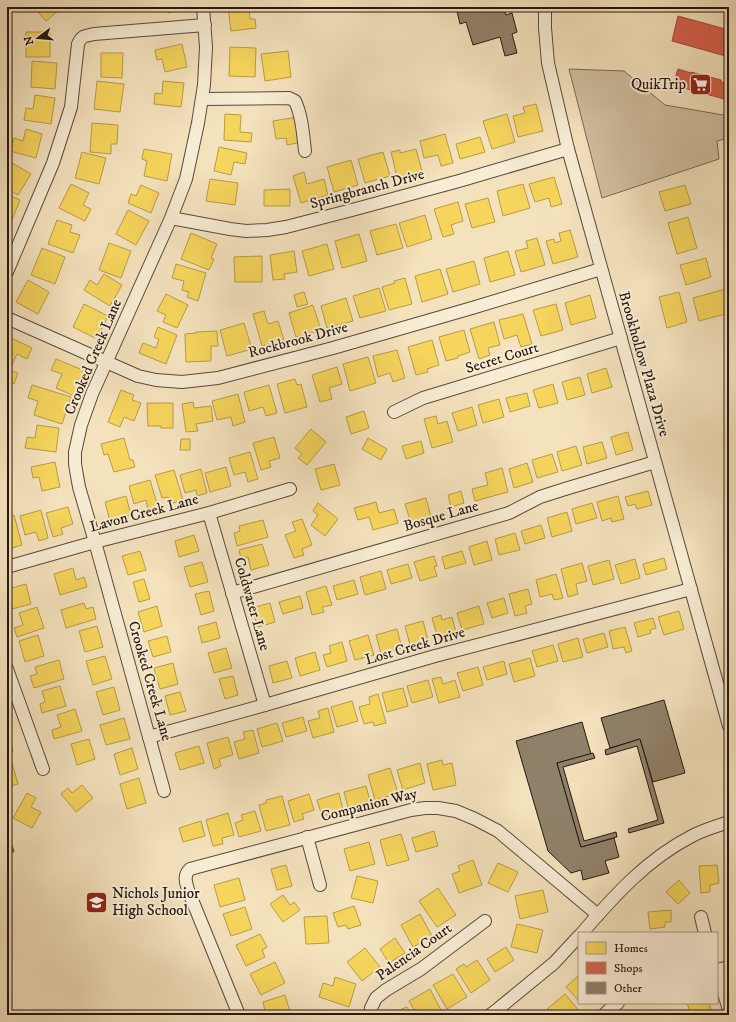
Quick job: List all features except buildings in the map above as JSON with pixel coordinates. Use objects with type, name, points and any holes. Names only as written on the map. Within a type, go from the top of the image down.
[{"type":"street","name":"Crooked Creek Lane","points":[[164,791],[79,488],[75,464],[75,452],[81,425],[92,394],[186,179],[198,123],[204,84],[206,47],[203,7]]},
{"type":"street","name":"Brookhollow Plaza Drive","points":[[545,7],[548,63],[568,149],[729,726]]},
{"type":"street","points":[[7,272],[53,163],[71,107],[78,44],[81,38],[94,34],[205,25]]},
{"type":"street","points":[[202,99],[289,98],[295,100],[300,116],[305,151]]},
{"type":"street","name":"Springbranch Drive","points":[[170,218],[230,229],[267,230],[286,227],[459,181],[568,149]]},
{"type":"street","name":"Rockbrook Drive","points":[[7,318],[138,376],[156,380],[182,382],[218,378],[333,348],[601,269]]},
{"type":"street","name":"Secret Court","points":[[394,412],[423,398],[620,338]]},
{"type":"street","name":"Bosque Lane","points":[[232,593],[509,513],[540,497],[655,462]]},
{"type":"street","name":"Lavon Creek Lane","points":[[7,567],[95,542],[209,513],[290,489]]},
{"type":"street","name":"Coldwater Lane","points":[[209,513],[265,705]]},
{"type":"street","name":"Lost Creek Drive","points":[[149,737],[435,656],[690,589]]},
{"type":"street","points":[[7,669],[43,769]]},
{"type":"street","name":"Companion Way","points":[[239,1015],[188,890],[185,877],[186,873],[190,869],[411,810],[438,808],[456,811],[498,831],[598,915]]},
{"type":"street","points":[[583,932],[613,898],[639,872],[674,845],[693,834],[729,822]]},
{"type":"street","points":[[307,837],[320,885]]},
{"type":"street","points":[[701,917],[706,932]]},
{"type":"street","name":"Palencia Court","points":[[370,1015],[371,1008],[376,998],[386,990],[421,969],[485,921]]},
{"type":"street","points":[[490,1015],[554,963],[578,937]]},
{"type":"street","points":[[718,970],[729,967]]},
{"type":"street","points":[[718,973],[729,1010]]},
{"type":"street","points":[[604,1015],[617,1004]]},
{"type":"shaded area","points":[[569,69],[624,71],[665,105],[729,116],[729,138],[717,141],[719,159],[602,198]]},
{"type":"waterway","points":[[7,51],[7,98]]},
{"type":"waterway","points":[[7,836],[13,851]]},
{"type":"place","name":"QuikTrip","points":[[701,84]]},
{"type":"place","name":"Nichols Junior High School","points":[[96,902]]}]
